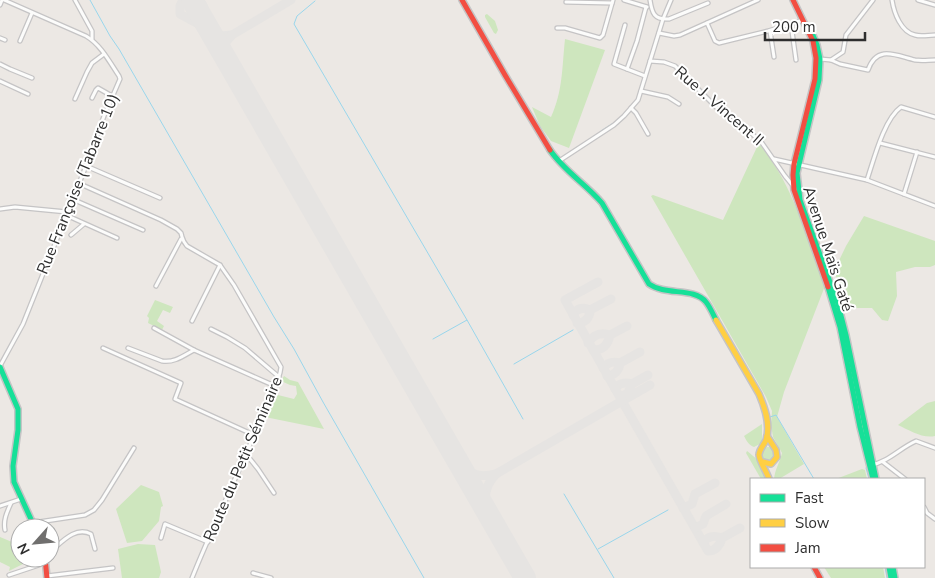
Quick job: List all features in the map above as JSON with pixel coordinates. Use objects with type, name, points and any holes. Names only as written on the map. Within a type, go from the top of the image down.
[{"type":"main road","points":[[462,0],[548,147],[569,173],[595,195],[602,204],[649,284],[654,289],[696,294],[705,302],[759,394],[765,411],[768,440],[777,453],[774,462],[771,464],[769,478]]},
{"type":"main road","name":"Avenue Maïs Gaté","points":[[794,0],[813,41],[816,58],[812,92],[797,164]]},
{"type":"main road","name":"Avenue Maïs Gaté","points":[[794,0],[813,34],[820,59],[819,80],[793,176],[798,204],[833,301],[840,326],[860,427],[872,465],[874,478]]},
{"type":"main road","points":[[0,366],[18,409],[18,430],[13,475],[14,482],[30,518]]},
{"type":"main road","points":[[767,435],[758,455],[769,478]]},
{"type":"main road","points":[[763,446],[770,445],[774,447]]},
{"type":"main road","points":[[762,462],[771,464]]},
{"type":"street","name":"Rue Françoise (Tabarre 10)","points":[[0,366],[23,324],[120,79],[104,54],[92,40],[10,1],[3,0]]},
{"type":"street","points":[[0,5],[3,0]]},
{"type":"street","points":[[75,0],[92,31],[92,40]]},
{"type":"street","points":[[624,0],[646,7],[656,16],[663,19],[669,19],[708,3]]},
{"type":"street","points":[[650,0],[651,10]]},
{"type":"street","points":[[559,161],[614,125],[638,100],[663,19],[671,0]]},
{"type":"street","points":[[659,33],[674,36],[680,35],[758,0]]},
{"type":"street","points":[[832,60],[844,52],[846,35],[873,0]]},
{"type":"street","points":[[892,0],[897,18],[908,32],[924,36],[935,34]]},
{"type":"street","points":[[918,0],[935,5]]},
{"type":"street","points":[[557,28],[566,28],[600,38],[603,35],[613,2],[566,2]]},
{"type":"street","points":[[627,69],[646,7]]},
{"type":"street","points":[[20,41],[32,13]]},
{"type":"street","points":[[707,23],[716,42],[770,31],[803,20]]},
{"type":"street","points":[[791,24],[796,60]]},
{"type":"street","points":[[625,25],[614,64],[645,76]]},
{"type":"street","points":[[770,31],[774,57]]},
{"type":"street","points":[[0,38],[5,40]]},
{"type":"street","points":[[75,99],[86,72],[92,63],[104,54]]},
{"type":"street","points":[[820,59],[832,60],[840,64],[868,70],[877,57],[885,54],[894,54],[920,61],[935,60]]},
{"type":"street","name":"Rue J. Vincent II","points":[[650,61],[664,62],[675,66],[718,110],[762,143],[785,176],[796,187]]},
{"type":"street","points":[[0,64],[32,78]]},
{"type":"street","points":[[0,81],[28,94]]},
{"type":"street","points":[[92,98],[98,88],[112,96]]},
{"type":"street","points":[[641,91],[668,97],[679,104]]},
{"type":"street","points":[[867,180],[889,120],[896,110],[901,107],[935,117]]},
{"type":"street","points":[[631,108],[648,134]]},
{"type":"street","points":[[880,142],[935,156]]},
{"type":"street","points":[[904,194],[917,152]]},
{"type":"street","points":[[774,159],[867,180],[935,206]]},
{"type":"street","points":[[86,166],[160,198]]},
{"type":"street","points":[[78,183],[167,223],[180,231],[181,238],[187,246],[220,265],[192,321]]},
{"type":"street","points":[[72,199],[143,230]]},
{"type":"street","points":[[0,208],[15,207],[67,214],[84,224],[117,238]]},
{"type":"street","points":[[71,236],[84,224]]},
{"type":"street","points":[[156,286],[181,238]]},
{"type":"street","name":"Route du Petit Séminaire","points":[[192,578],[281,369],[234,285],[220,265]]},
{"type":"street","points":[[154,328],[194,350],[275,386]]},
{"type":"street","points":[[211,329],[245,348],[279,377]]},
{"type":"street","points":[[104,348],[181,383],[175,399],[254,435]]},
{"type":"street","points":[[128,348],[167,362],[194,350]]},
{"type":"street","points":[[872,465],[883,462],[887,457],[916,441],[935,448]]},
{"type":"street","points":[[60,520],[85,515],[94,510],[134,448]]},
{"type":"street","points":[[246,454],[274,494]]},
{"type":"street","points":[[883,462],[904,478]]},
{"type":"street","points":[[0,506],[21,499]]},
{"type":"street","points":[[5,530],[5,517],[11,503]]},
{"type":"street","points":[[925,509],[935,519]]},
{"type":"street","points":[[161,538],[165,524],[208,542]]},
{"type":"street","points":[[60,544],[75,533],[85,531],[91,534],[96,549]]},
{"type":"street","points":[[9,575],[26,568]]},
{"type":"street","points":[[47,577],[113,568]]},
{"type":"street","points":[[253,573],[271,578]]},
{"type":"green space","points":[[487,14],[495,21],[498,30],[496,34],[485,17]]},
{"type":"green space","points":[[565,39],[605,50],[569,148],[551,141],[540,126],[532,107],[551,117],[560,88]]},
{"type":"green space","points":[[760,145],[782,177],[798,212],[825,286],[784,392],[777,417],[804,464],[781,478],[774,478],[782,453],[773,437],[771,425],[772,411],[766,397],[651,196],[653,195],[723,220],[757,147]]},
{"type":"green space","points":[[864,216],[935,241],[935,265],[915,267],[896,272],[897,296],[888,321],[882,320],[872,308],[847,308],[834,271]]},
{"type":"green space","points":[[155,300],[173,307],[170,313],[163,310],[157,321],[164,326],[162,330],[148,323],[149,318],[147,316]]},
{"type":"green space","points":[[284,376],[298,382],[324,429],[265,417],[274,394],[294,399],[297,394],[296,386],[281,381]]},
{"type":"green space","points":[[935,401],[935,436],[921,435],[898,425],[927,403]]},
{"type":"green space","points":[[762,424],[762,443],[754,447],[748,443],[744,436]]},
{"type":"green space","points":[[768,447],[773,449],[775,454],[773,459],[768,461],[763,459],[761,454],[763,449]]},
{"type":"green space","points":[[747,451],[761,465],[765,478],[760,478],[746,453]]},
{"type":"green space","points":[[862,469],[865,470],[867,478],[839,478]]},
{"type":"green space","points":[[141,485],[159,492],[163,506],[161,507],[159,521],[142,541],[127,543],[116,509]]},
{"type":"green space","points":[[0,537],[10,541],[10,567],[0,562]]},
{"type":"green space","points":[[138,544],[155,545],[161,572],[159,578],[122,578],[118,549]]},
{"type":"green space","points":[[825,568],[883,568],[885,578],[831,578]]},
{"type":"waterway","points":[[90,0],[294,349],[424,578]]},
{"type":"waterway","points":[[315,1],[297,16],[294,24],[467,320]]},
{"type":"waterway","points":[[601,131],[615,122]]},
{"type":"waterway","points":[[433,339],[467,320],[523,419]]},
{"type":"waterway","points":[[514,364],[573,330]]},
{"type":"waterway","points":[[770,417],[776,415],[813,478]]},
{"type":"waterway","points":[[866,468],[869,478]]},
{"type":"waterway","points":[[564,494],[614,578]]},
{"type":"waterway","points":[[598,549],[668,510]]},
{"type":"waterway","points":[[885,568],[887,578]]},
{"type":"taxiway","points":[[183,0],[180,6],[180,14],[217,34],[222,36],[232,35]]},
{"type":"taxiway","points":[[198,0],[203,6],[203,20]]},
{"type":"taxiway","points":[[222,53],[226,42],[232,35],[291,0]]},
{"type":"taxiway","points":[[459,464],[476,475],[496,474],[622,401],[565,300],[598,282]]},
{"type":"taxiway","points":[[577,323],[586,320],[590,310],[611,299]]},
{"type":"taxiway","points":[[573,315],[580,309],[590,310]]},
{"type":"taxiway","points":[[593,350],[602,348],[608,342],[610,335],[627,326]]},
{"type":"taxiway","points":[[588,343],[598,334],[610,335]]},
{"type":"taxiway","points":[[607,376],[616,372],[620,363],[640,352]]},
{"type":"taxiway","points":[[603,368],[611,362],[620,363]]},
{"type":"taxiway","points":[[622,396],[628,393],[632,384],[648,375]]},
{"type":"taxiway","points":[[615,389],[622,383],[632,384]]},
{"type":"taxiway","points":[[650,385],[622,401],[708,551],[715,549],[722,538],[740,528]]},
{"type":"taxiway","points":[[487,511],[486,491],[489,482],[496,474]]},
{"type":"taxiway","points":[[683,508],[692,504],[695,494],[715,483]]},
{"type":"taxiway","points":[[695,528],[703,524],[706,516],[726,504]]},
{"type":"taxiway","points":[[703,542],[707,538],[722,538]]},
{"type":"runway","points":[[192,0],[525,578]]},
{"type":"traffic: fast","points":[[810,28],[820,59],[819,80],[797,173],[800,200],[838,304],[876,478]]},
{"type":"traffic: fast","points":[[550,150],[602,203],[649,284],[663,290],[701,297],[716,320]]},
{"type":"traffic: fast","points":[[828,287],[840,327],[860,427],[873,478]]},
{"type":"traffic: fast","points":[[0,367],[18,409],[18,430],[13,466],[14,482],[30,518]]},
{"type":"traffic: fast","points":[[889,568],[891,578]]},
{"type":"traffic: fast","points":[[893,568],[895,578]]},
{"type":"traffic: slow","points":[[716,320],[759,394],[767,417],[766,440],[759,456],[769,478]]},
{"type":"traffic: slow","points":[[763,462],[771,464],[777,457],[776,450],[767,436]]},
{"type":"traffic: jam","points":[[462,0],[550,150]]},
{"type":"traffic: jam","points":[[793,0],[813,41],[816,58],[815,79],[794,164],[794,190],[828,287]]},
{"type":"traffic: jam","points":[[46,568],[47,578]]},
{"type":"traffic: jam","points":[[815,568],[820,578]]}]
